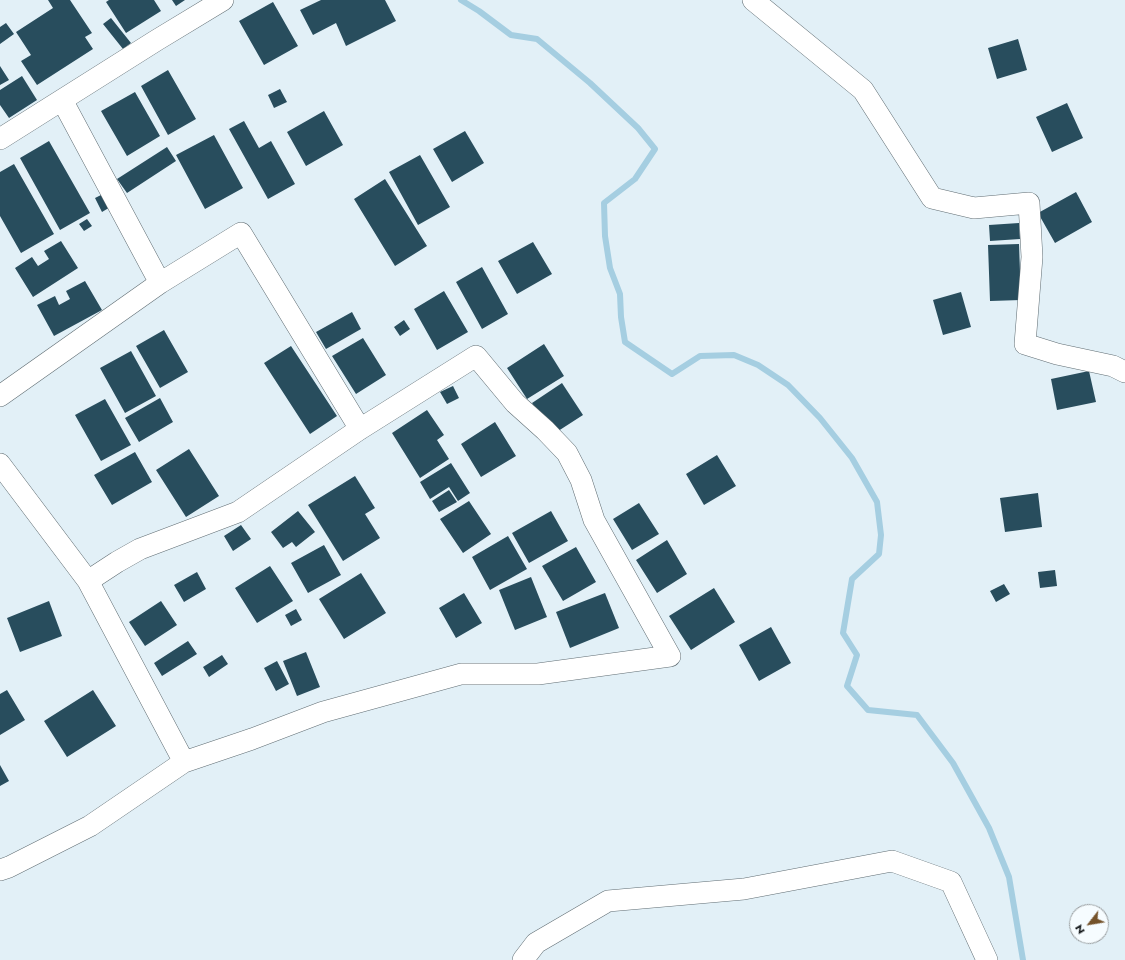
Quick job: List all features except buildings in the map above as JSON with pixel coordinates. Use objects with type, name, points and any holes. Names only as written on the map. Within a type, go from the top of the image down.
[{"type":"street","points":[[0,139],[223,0]]},
{"type":"street","points":[[753,0],[863,90],[932,198],[974,208],[1028,203],[1032,257],[1025,344],[1057,354],[1113,366],[1125,372]]},
{"type":"street","points":[[62,100],[160,283]]},
{"type":"street","points":[[0,396],[160,283],[240,233],[360,429]]},
{"type":"street","points":[[0,870],[9,867],[90,826],[184,762],[252,739],[323,712],[462,674],[538,674],[670,656],[594,520],[581,480],[567,453],[545,430],[515,403],[476,356],[360,429],[238,512],[140,549],[88,581]]},
{"type":"street","points":[[0,464],[88,581],[184,762]]},
{"type":"street","points":[[523,960],[536,944],[608,900],[744,890],[892,861],[950,882],[987,960]]},
{"type":"waterway","points":[[461,0],[479,11],[511,35],[537,39],[590,83],[638,128],[655,149],[635,179],[604,203],[605,236],[610,268],[620,294],[621,317],[625,342],[672,374],[700,356],[734,355],[758,365],[788,385],[820,418],[852,458],[877,502],[881,535],[879,554],[852,579],[843,633],[857,655],[847,686],[868,710],[917,715],[953,763],[989,828],[1009,877],[1023,960]]}]
